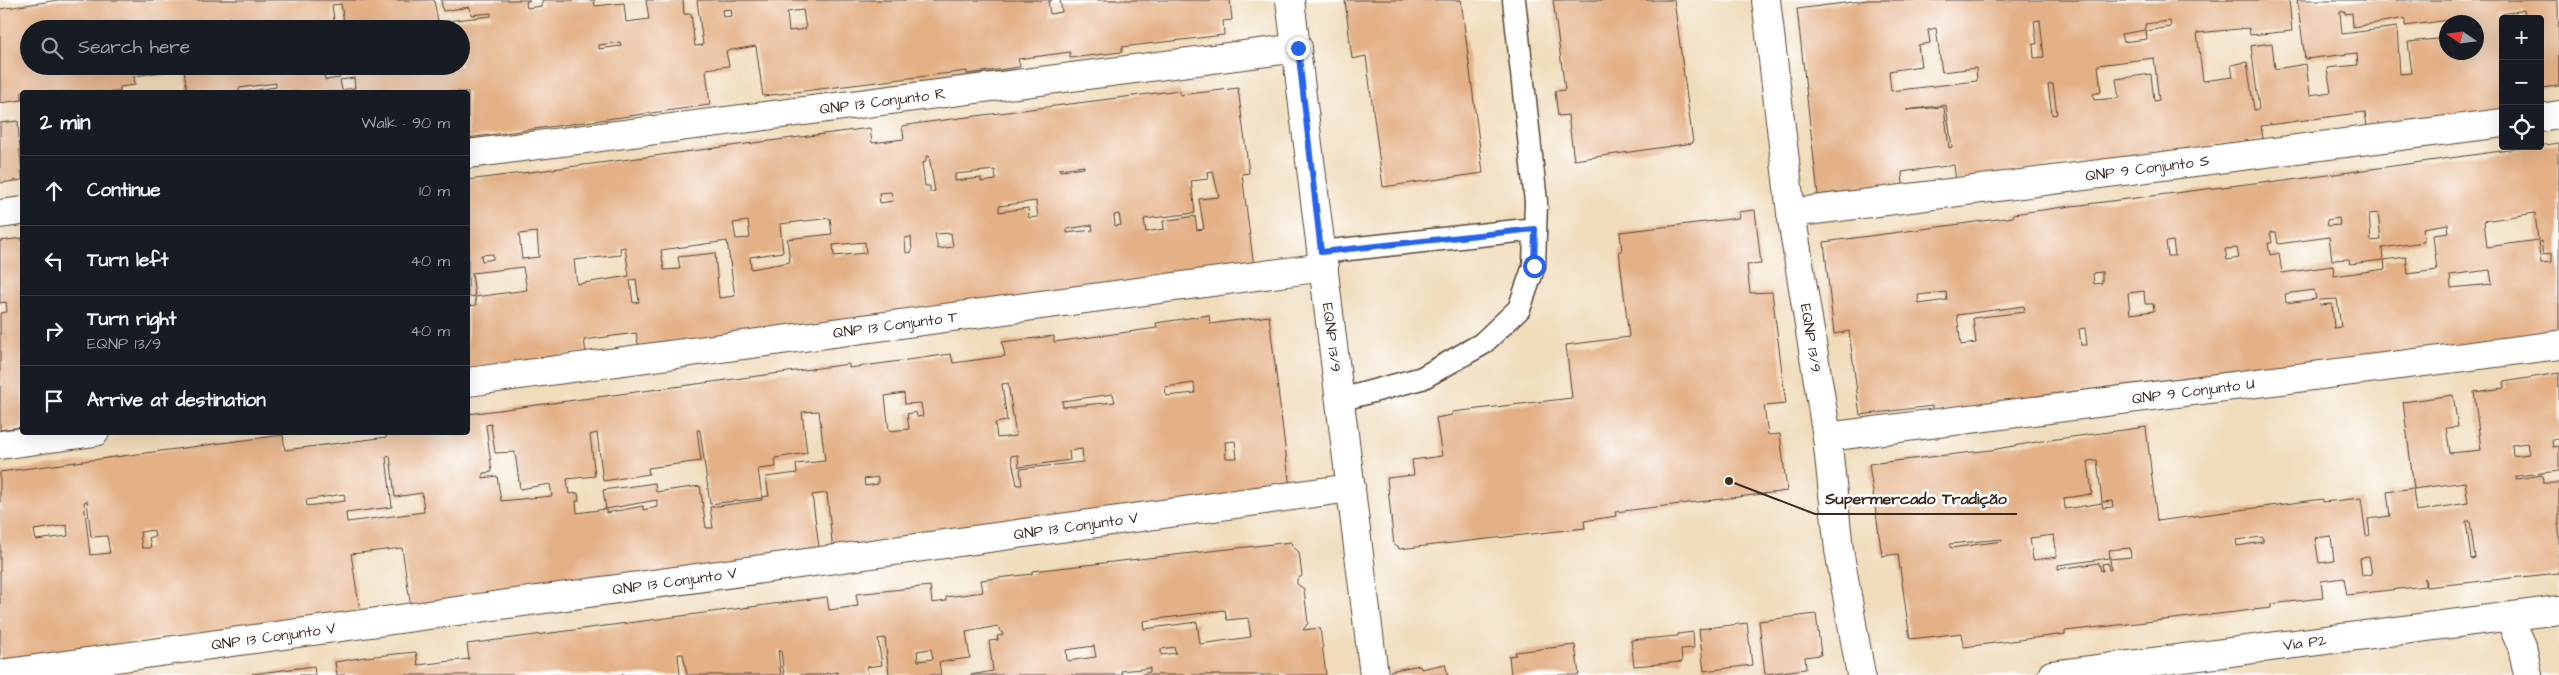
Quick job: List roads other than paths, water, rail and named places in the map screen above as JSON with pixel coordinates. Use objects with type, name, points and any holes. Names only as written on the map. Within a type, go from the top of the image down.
[{"type":"street","name":"EQNP 13/9","points":[[1290,0],[1298,48],[1322,260],[1374,675]]},
{"type":"street","name":"EQNP 13/9","points":[[1766,0],[1791,213],[1827,437],[1839,550],[1861,675]]},
{"type":"street","name":"QNP 13 Conjunto R","points":[[470,154],[1298,48]]},
{"type":"street","points":[[2544,118],[2559,116]]},
{"type":"street","name":"QNP 9 Conjunto S","points":[[1791,213],[2499,124]]},
{"type":"street","points":[[0,214],[20,211]]},
{"type":"street","name":"QNP 13 Conjunto T","points":[[470,382],[1322,260]]},
{"type":"street","name":"QNP 9 Conjunto U","points":[[1827,437],[2559,345]]},
{"type":"street","points":[[0,445],[73,435]]},
{"type":"street","name":"QNP 13 Conjunto V","points":[[0,674],[1351,488]]},
{"type":"street","name":"Via P2","points":[[2052,675],[2559,610]]},
{"type":"street","points":[[2509,617],[2522,646],[2528,675]]},
{"type":"lane","points":[[1340,400],[1422,378],[1482,344],[1519,309],[1534,266],[1535,229],[1533,175],[1514,0]]},
{"type":"lane","points":[[1322,260],[1535,229]]},
{"type":"place","name":"Supermercado Tradição","points":[[1729,481]]}]
